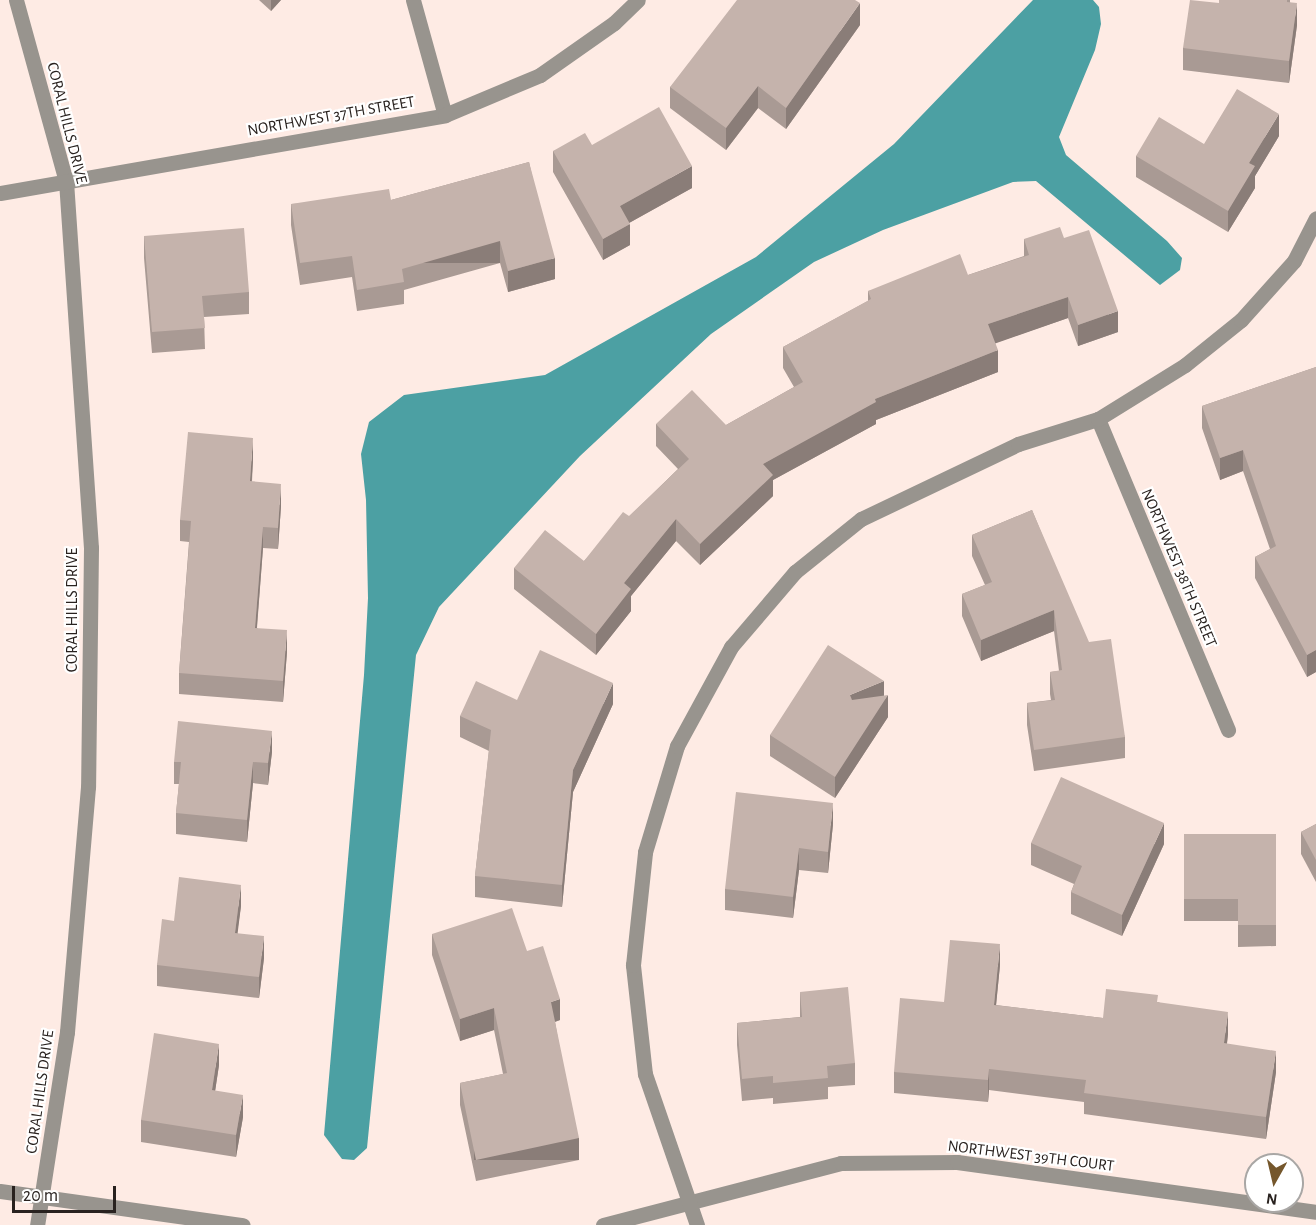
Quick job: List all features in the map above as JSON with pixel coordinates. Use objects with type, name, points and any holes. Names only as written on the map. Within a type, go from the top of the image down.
[{"type":"street","name":"CORAL HILLS DRIVE","points":[[16,0],[66,181],[91,548],[88,787],[67,1032],[44,1197],[37,1225]]},
{"type":"street","points":[[413,0],[445,115]]},
{"type":"street","name":"NORTHWEST 37TH STREET","points":[[0,193],[445,115],[540,75],[614,23],[638,0]]},
{"type":"street","points":[[697,1225],[645,1074],[633,966],[645,852],[677,746],[731,647],[795,572],[861,519],[1018,444],[1098,419],[1185,365],[1241,320],[1294,261],[1316,218]]},
{"type":"street","name":"NORTHWEST 38TH STREET","points":[[1098,419],[1228,730]]},
{"type":"street","name":"NORTHWEST 39TH COURT","points":[[603,1225],[841,1163],[957,1162],[1316,1212]]},
{"type":"street","points":[[0,1191],[243,1225]]},
{"type":"water","points":[[1033,0],[1093,0],[1099,7],[1101,24],[1095,50],[1059,137],[1066,155],[1167,241],[1182,258],[1180,270],[1160,285],[1036,181],[1013,182],[883,230],[814,262],[711,334],[580,456],[439,607],[416,655],[367,1148],[354,1160],[342,1159],[324,1135],[364,675],[368,598],[366,500],[361,454],[369,422],[404,395],[545,375],[756,257],[894,144]]},
{"type":"building","points":[[737,0],[855,0],[860,3],[786,108],[758,86],[726,128],[670,87]]},
{"type":"building","points":[[1190,0],[1219,3],[1219,0],[1287,0],[1287,2],[1297,3],[1289,61],[1183,48]]},
{"type":"building","points":[[1237,89],[1279,114],[1249,163],[1255,166],[1228,211],[1136,156],[1159,117],[1204,144]]},
{"type":"building","points":[[659,107],[692,166],[620,206],[630,224],[603,239],[553,151],[585,133],[592,145]]},
{"type":"building","points":[[529,162],[555,258],[508,271],[500,241],[402,269],[404,282],[357,290],[352,256],[300,263],[291,204],[389,189],[391,200]]},
{"type":"building","points":[[1060,227],[1064,238],[1089,230],[1118,311],[1078,325],[1068,297],[988,324],[998,350],[875,399],[876,402],[763,464],[773,475],[700,544],[676,519],[624,583],[631,589],[596,634],[514,568],[545,530],[584,561],[623,512],[629,516],[689,459],[656,424],[692,390],[726,425],[803,382],[783,347],[871,299],[868,291],[960,254],[968,275],[1029,255],[1024,239]]},
{"type":"building","points":[[244,228],[249,292],[202,296],[205,328],[152,332],[144,236]]},
{"type":"building","points":[[1316,367],[1316,650],[1307,655],[1255,557],[1276,546],[1243,450],[1220,458],[1202,406]]},
{"type":"building","points":[[188,432],[253,438],[250,481],[281,484],[278,528],[263,527],[255,628],[287,630],[283,681],[179,673],[191,521],[180,520]]},
{"type":"building","points":[[1032,510],[1089,642],[1111,639],[1125,737],[1034,750],[1027,703],[1055,700],[1050,672],[1062,670],[1054,610],[981,640],[962,594],[992,582],[972,535]]},
{"type":"building","points":[[828,645],[884,681],[850,695],[852,700],[888,695],[835,777],[770,735]]},
{"type":"building","points":[[540,650],[613,683],[573,770],[562,885],[475,876],[491,730],[460,716],[476,681],[517,700]]},
{"type":"building","points":[[178,721],[272,731],[268,763],[253,762],[247,820],[176,813],[181,762],[174,762]]},
{"type":"building","points":[[1061,777],[1164,823],[1122,915],[1071,892],[1082,866],[1031,843]]},
{"type":"building","points":[[736,792],[833,803],[828,852],[799,848],[793,897],[725,889]]},
{"type":"building","points":[[1316,824],[1316,860],[1301,832]]},
{"type":"building","points":[[1184,834],[1276,834],[1276,925],[1238,925],[1238,899],[1184,899]]},
{"type":"building","points":[[179,877],[241,885],[235,933],[264,936],[259,977],[157,965],[162,919],[174,921]]},
{"type":"building","points":[[512,908],[527,951],[543,946],[560,999],[551,1002],[579,1138],[476,1160],[460,1083],[507,1073],[494,1008],[460,1019],[432,934]]},
{"type":"building","points":[[950,940],[1000,944],[994,1005],[1103,1018],[1106,989],[1158,995],[1157,1002],[1228,1012],[1224,1043],[1276,1051],[1266,1117],[1084,1093],[1086,1080],[989,1069],[988,1080],[894,1072],[900,998],[944,1002]]},
{"type":"building","points":[[848,987],[855,1063],[827,1066],[828,1078],[773,1083],[773,1076],[742,1079],[737,1023],[802,1017],[800,992]]},
{"type":"building","points":[[154,1033],[219,1044],[212,1090],[243,1095],[236,1135],[141,1120]]}]
